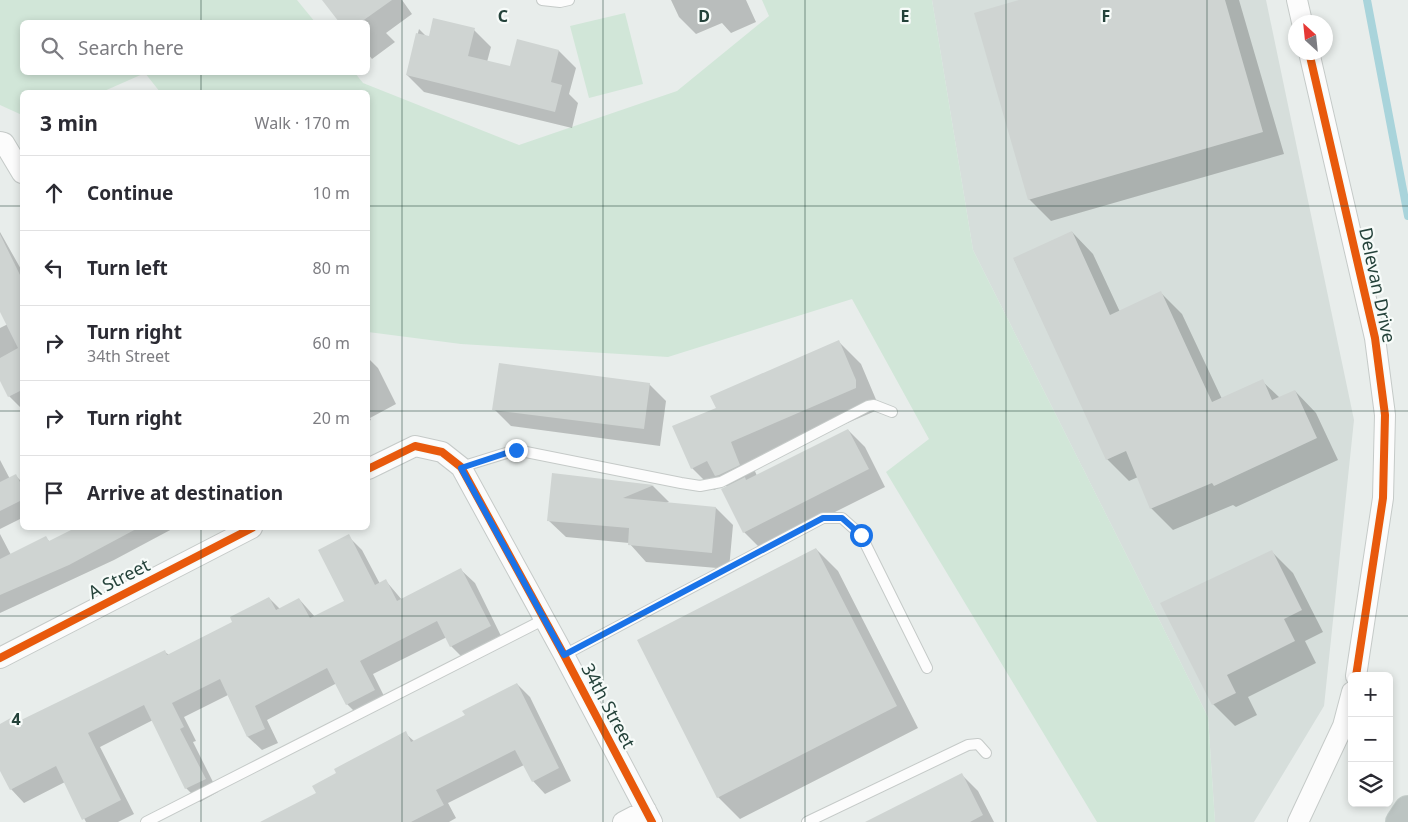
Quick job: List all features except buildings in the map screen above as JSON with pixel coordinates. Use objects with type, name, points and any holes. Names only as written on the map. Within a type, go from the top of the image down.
[{"type":"highway","points":[[1400,822],[1408,810]]},
{"type":"street","points":[[1297,0],[1300,15]]},
{"type":"street","name":"Delevan Drive","points":[[1311,60],[1375,338],[1385,415],[1383,498],[1357,672]]},
{"type":"street","points":[[0,142],[4,143],[20,170]]},
{"type":"street","name":"34th Street","points":[[370,468],[415,446],[442,452],[461,468],[545,619],[649,816]]},
{"type":"street","name":"A Street","points":[[0,658],[248,530]]},
{"type":"street","points":[[1298,822],[1342,726],[1348,706]]},
{"type":"street","points":[[623,822],[649,816]]},
{"type":"lane","points":[[542,0],[560,2],[569,0]]},
{"type":"lane","points":[[461,468],[516,450],[681,483],[707,486],[721,482],[868,406],[874,405],[892,412]]},
{"type":"lane","points":[[564,655],[823,518],[842,518],[861,535],[927,668]]},
{"type":"lane","points":[[146,822],[545,619]]},
{"type":"lane","points":[[807,822],[968,745],[978,744],[986,753]]},
{"type":"shaded area","points":[[932,0],[1266,0],[1354,420],[1324,706],[1254,822],[1215,822],[1208,717],[973,250]]},
{"type":"green space","points":[[0,0],[297,0],[313,20],[20,20],[20,75],[140,75],[107,90],[20,90],[20,114],[0,105]]},
{"type":"green space","points":[[762,0],[932,0],[973,250],[1208,717],[1215,822],[1097,822],[886,472],[929,439],[852,299],[668,357],[461,344],[370,332],[370,90],[158,90],[147,75],[357,75],[363,83],[519,145],[677,91],[769,16]]},
{"type":"green space","points":[[625,13],[643,84],[589,98],[570,26]]},
{"type":"waterway","points":[[1367,0],[1408,216]]},
{"type":"cycle path","points":[[1311,60],[1375,338],[1385,415],[1383,498],[1357,672]]},
{"type":"cycle path","points":[[370,468],[415,446],[442,452],[461,467],[564,655],[652,822]]},
{"type":"cycle path","points":[[0,658],[248,530]]},
{"type":"route","points":[[516,450],[461,468],[564,655],[823,518],[842,518],[861,535]]}]
